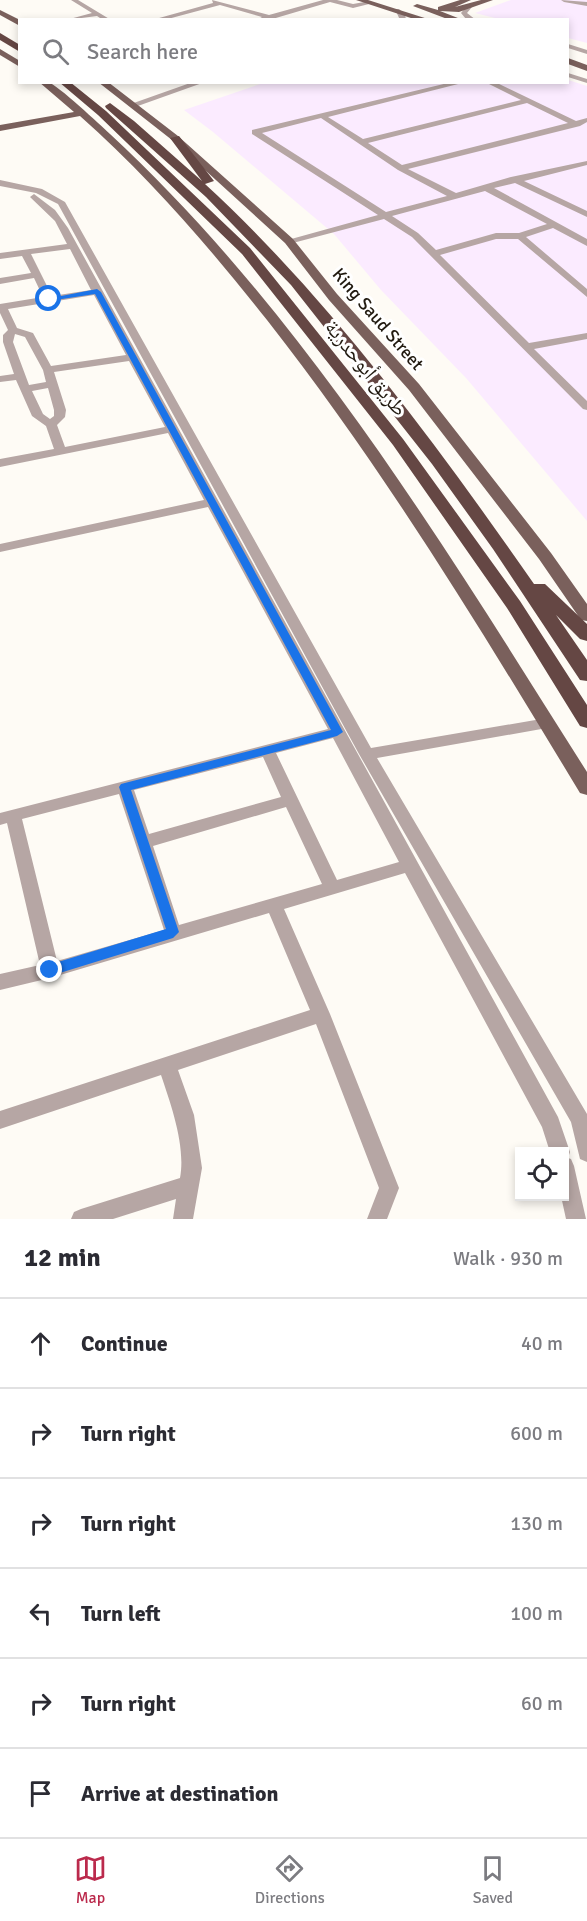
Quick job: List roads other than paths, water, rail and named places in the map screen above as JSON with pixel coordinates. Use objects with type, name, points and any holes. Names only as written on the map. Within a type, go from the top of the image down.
[{"type":"highway","points":[[0,24],[18,36]]},
{"type":"highway","points":[[0,36],[18,48]]},
{"type":"highway","name":"طريق أبوحدرية","points":[[66,84],[102,113],[246,251],[398,442],[514,605],[587,721]]},
{"type":"highway","name":"طريق أبوحدرية","points":[[84,84],[160,148],[269,253],[386,392],[513,562],[587,675]]},
{"type":"highway","points":[[175,138],[244,228]]},
{"type":"highway","points":[[513,562],[587,635]]},
{"type":"main road","points":[[360,0],[421,18]]},
{"type":"main road","points":[[455,18],[437,10],[409,3],[450,5],[489,0]]},
{"type":"main road","points":[[437,10],[448,10],[468,3]]},
{"type":"main road","points":[[458,18],[454,12],[468,3]]},
{"type":"main road","points":[[437,10],[450,5]]},
{"type":"main road","points":[[0,12],[18,23]]},
{"type":"main road","points":[[0,51],[18,64]]},
{"type":"main road","points":[[569,54],[587,58]]},
{"type":"main road","points":[[569,63],[587,68]]},
{"type":"main road","points":[[46,84],[81,111],[154,182],[220,255],[306,360],[429,536],[587,788]]},
{"type":"main road","name":"King Saud Street","points":[[105,84],[175,138],[289,241],[333,297],[414,387],[545,556],[587,616]]},
{"type":"main road","points":[[0,123],[81,111]]},
{"type":"main road","points":[[0,128],[81,111]]},
{"type":"street","points":[[74,0],[105,18]]},
{"type":"street","points":[[212,0],[264,18],[330,0],[353,6],[370,3]]},
{"type":"street","points":[[564,0],[587,4]]},
{"type":"street","points":[[163,18],[220,3]]},
{"type":"street","points":[[468,3],[465,13],[468,18]]},
{"type":"street","points":[[396,10],[403,15],[403,18]]},
{"type":"street","points":[[79,18],[99,14]]},
{"type":"street","points":[[569,46],[587,51]]},
{"type":"street","points":[[569,76],[587,81]]},
{"type":"street","points":[[132,105],[196,84]]},
{"type":"street","points":[[455,84],[255,132],[415,235],[587,407]]},
{"type":"street","points":[[492,84],[577,124]]},
{"type":"street","points":[[361,142],[528,101]]},
{"type":"street","points":[[322,116],[401,168],[456,197]]},
{"type":"street","points":[[401,168],[587,120]]},
{"type":"street","points":[[289,241],[456,197],[514,179],[587,163]]},
{"type":"street","points":[[514,179],[587,214]]},
{"type":"street","points":[[0,183],[39,191],[61,202],[367,754],[580,1120],[587,1152]]},
{"type":"street","points":[[485,188],[587,243]]},
{"type":"street","points":[[0,189],[34,197],[48,206],[60,219],[72,246],[132,357],[551,1124],[558,1147]]},
{"type":"street","points":[[433,254],[496,236],[520,236],[554,225]]},
{"type":"street","points":[[520,236],[587,294]]},
{"type":"street","points":[[0,256],[72,246]]},
{"type":"street","points":[[25,252],[49,299]]},
{"type":"street","points":[[0,280],[37,275]]},
{"type":"street","points":[[20,376],[28,361],[29,335],[13,330],[1,307],[97,292]]},
{"type":"street","points":[[13,330],[7,338],[28,361],[48,370],[132,357]]},
{"type":"street","points":[[526,347],[587,336]]},
{"type":"street","points":[[48,370],[60,410],[59,417],[51,424]]},
{"type":"street","points":[[0,380],[20,376]]},
{"type":"street","points":[[20,376],[38,416],[51,424],[61,451]]},
{"type":"street","points":[[26,390],[53,384]]},
{"type":"street","points":[[0,463],[172,429]]},
{"type":"street","points":[[0,548],[212,502]]},
{"type":"street","points":[[367,754],[547,723]]},
{"type":"street","points":[[50,970],[7,818],[337,732]]},
{"type":"street","points":[[267,750],[332,887]]},
{"type":"street","points":[[125,787],[173,932]]},
{"type":"street","points":[[143,842],[291,800]]},
{"type":"street","points":[[0,982],[50,970],[173,932],[410,865]]},
{"type":"street","points":[[274,904],[321,1014],[389,1188],[377,1219]]},
{"type":"street","points":[[0,1120],[321,1014]]},
{"type":"street","points":[[167,1065],[184,1115],[192,1168],[183,1219]]},
{"type":"street","points":[[84,1219],[189,1185]]},
{"type":"street","points":[[569,1188],[576,1219]]}]
